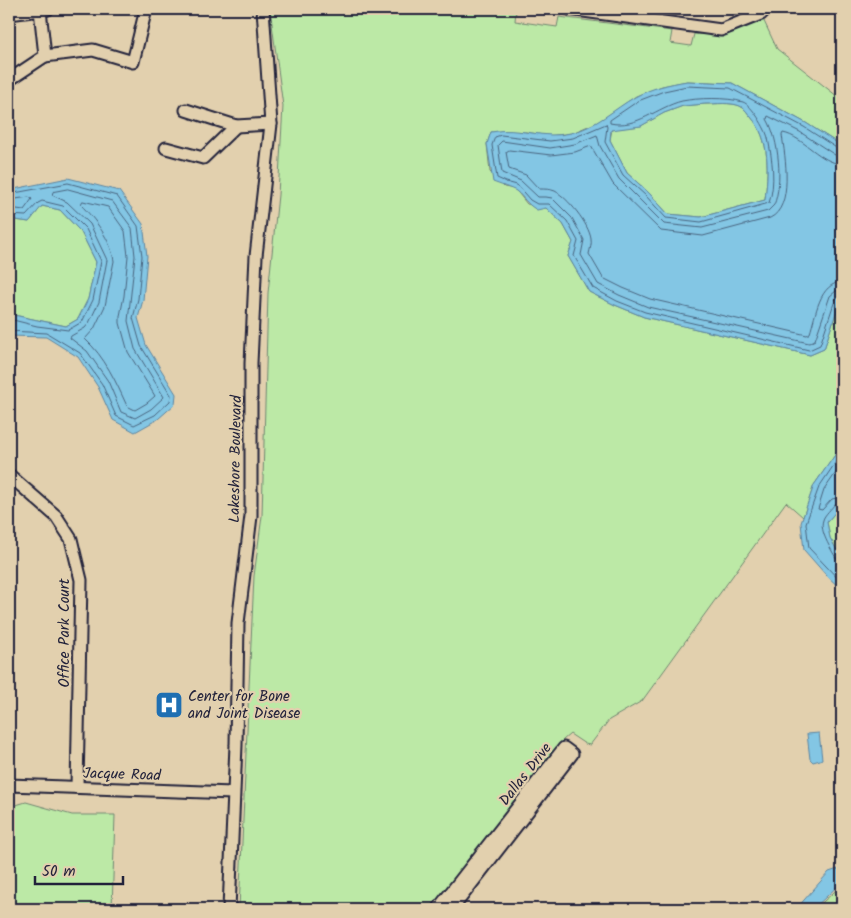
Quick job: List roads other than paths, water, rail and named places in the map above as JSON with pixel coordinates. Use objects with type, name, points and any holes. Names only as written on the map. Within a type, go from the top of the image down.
[{"type":"street","points":[[9,14],[44,9],[44,56]]},
{"type":"street","points":[[9,80],[44,56],[93,50],[133,62],[146,9]]},
{"type":"street","name":"Lakeshore Boulevard","points":[[229,909],[236,745],[238,624],[251,516],[251,363],[256,256],[271,124],[263,9]]},
{"type":"street","points":[[569,9],[607,11],[721,30],[761,14],[766,9]]},
{"type":"street","points":[[186,110],[236,126],[271,124]]},
{"type":"street","points":[[166,148],[203,158],[236,126]]},
{"type":"street","name":"Office Park Court","points":[[9,475],[56,516],[71,539],[81,580],[78,787]]},
{"type":"street","name":"Dallas Drive","points":[[438,909],[564,748],[572,754],[452,909]]},
{"type":"street","name":"Jacque Road","points":[[9,785],[234,793]]},
{"type":"water","points":[[687,81],[732,83],[806,123],[842,146],[842,295],[824,349],[810,355],[644,317],[589,292],[568,256],[573,242],[563,224],[546,208],[537,210],[516,191],[493,182],[487,144],[491,132],[511,131],[551,135],[571,133],[589,127],[647,91]],"holes":[[[710,104],[740,106],[757,126],[762,136],[767,157],[765,200],[701,217],[668,214],[627,173],[610,140],[611,130],[641,126],[664,113],[683,106]]]},
{"type":"water","points":[[68,178],[119,191],[143,224],[147,256],[143,300],[138,318],[146,345],[176,394],[175,404],[158,419],[135,432],[113,420],[98,387],[78,357],[46,337],[9,336],[9,314],[66,326],[78,319],[88,299],[96,262],[81,232],[60,210],[42,206],[29,222],[9,219],[9,190]]},
{"type":"water","points":[[842,445],[842,508],[839,508],[827,522],[830,538],[842,559],[842,590],[804,550],[801,523],[814,485]]},
{"type":"water","points":[[819,733],[822,759],[813,762],[810,759],[807,734]]},
{"type":"water","points":[[838,869],[842,874],[842,882],[813,909],[796,909],[829,872]]},
{"type":"place","name":"Center for Bone and Joint Disease","points":[[169,705]]}]
